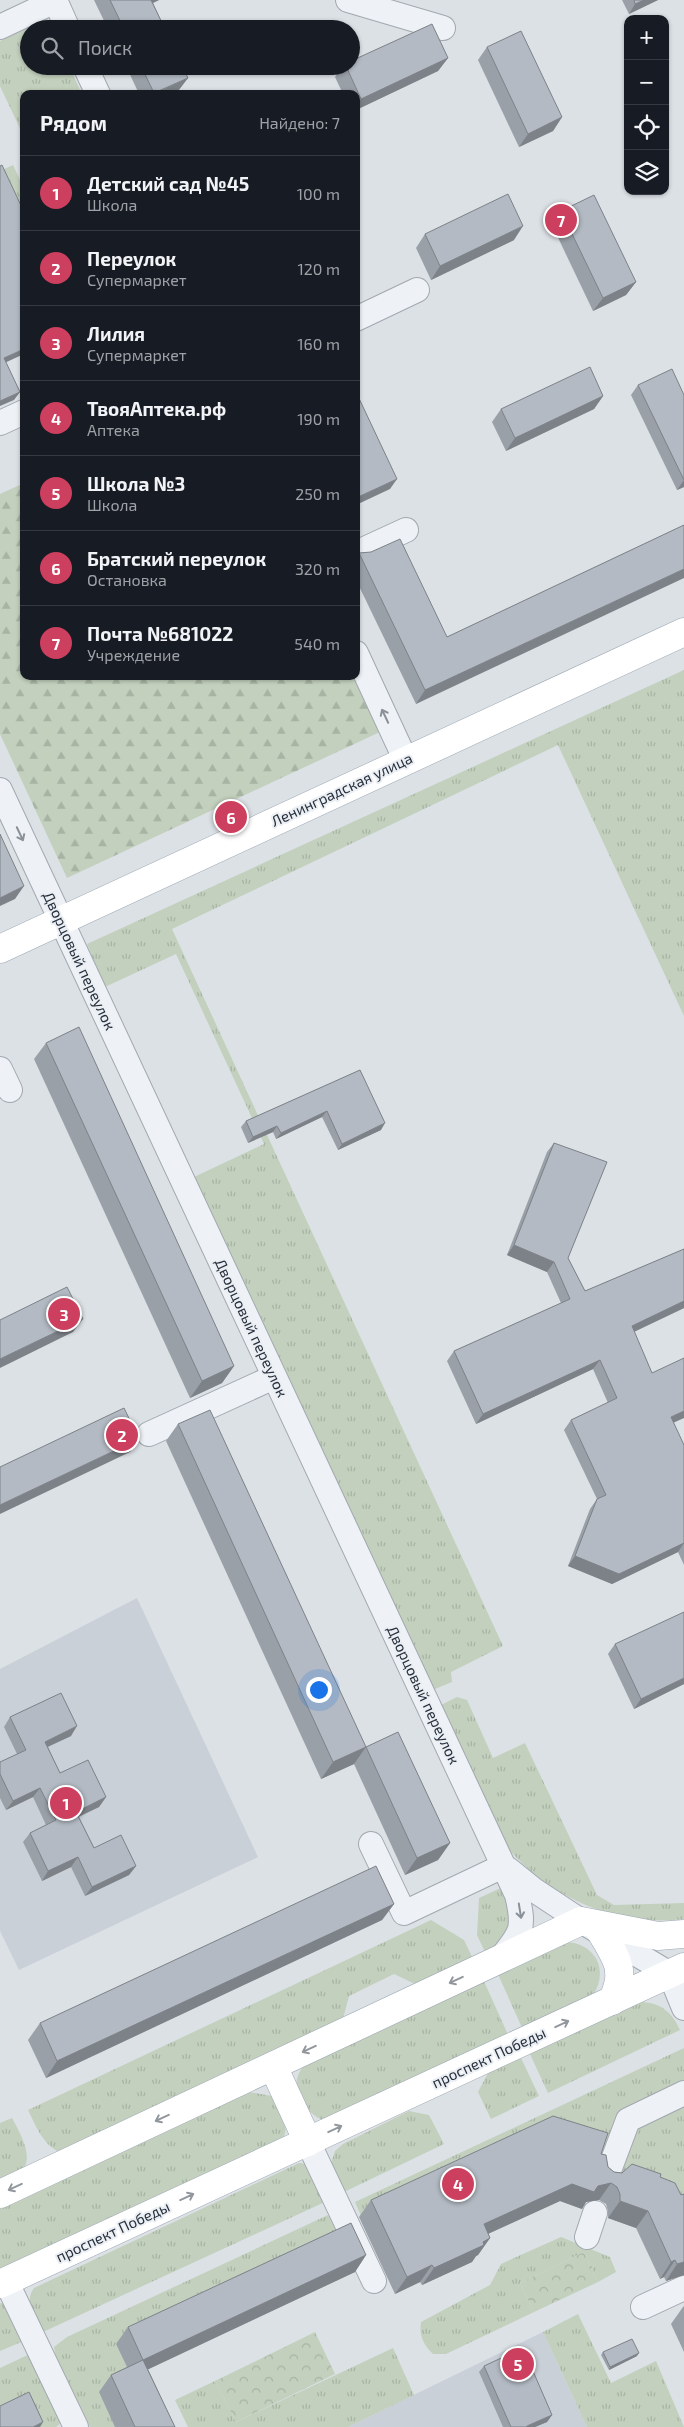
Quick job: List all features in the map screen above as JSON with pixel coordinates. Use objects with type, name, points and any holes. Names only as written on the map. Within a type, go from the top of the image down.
[{"type":"main road","name":"Ленинградская улица","points":[[0,949],[684,632]]},
{"type":"main road","points":[[0,2194],[500,1959],[591,1927],[658,1936],[684,1934]]},
{"type":"main road","points":[[591,1927],[619,1962],[620,1984],[612,2001]]},
{"type":"main road","points":[[677,1970],[684,1951]]},
{"type":"main road","name":"проспект Победы","points":[[3,2283],[677,1970]]},
{"type":"main road","points":[[272,2066],[308,2142]]},
{"type":"street","points":[[0,27],[55,0],[64,20]]},
{"type":"street","points":[[348,0],[443,28]]},
{"type":"street","points":[[89,75],[96,90]]},
{"type":"street","points":[[360,317],[417,290]]},
{"type":"street","points":[[0,424],[20,414]]},
{"type":"street","points":[[360,552],[406,530]]},
{"type":"street","points":[[360,662],[406,761]]},
{"type":"street","name":"Дворцовый переулок","points":[[0,790],[517,1895],[522,1916],[519,1937],[500,1959]]},
{"type":"street","points":[[0,1069],[10,1090]]},
{"type":"street","points":[[148,1434],[274,1376]]},
{"type":"street","points":[[371,1844],[404,1913],[503,1866]]},
{"type":"street","name":"Дворцовый переулок","points":[[503,1866],[534,1890],[591,1927]]},
{"type":"street","points":[[591,1927],[677,1970],[684,2008]]},
{"type":"street","points":[[607,2176],[628,2120],[684,2093]]},
{"type":"street","points":[[308,2142],[374,2281]]},
{"type":"street","points":[[586,2237],[595,2213]]},
{"type":"street","points":[[3,2283],[76,2427]]},
{"type":"street","points":[[643,2307],[684,2288]]},
{"type":"shaded area","points":[[137,1598],[258,1857],[19,1970],[0,1931],[0,1669]]},
{"type":"shaded area","points":[[543,2332],[587,2427],[348,2427]]},
{"type":"green space","points":[[20,32],[20,75],[73,75],[80,90],[20,90],[20,128],[0,86],[0,41]]},
{"type":"green space","points":[[13,165],[20,180],[20,221],[0,171]]},
{"type":"green space","points":[[20,485],[20,680],[357,680],[380,732],[67,878],[0,734],[0,494]]},
{"type":"green space","points":[[684,670],[684,1016],[558,745],[172,929],[503,1646],[451,1672],[452,1682],[430,1691],[194,1177],[264,1144],[176,954],[105,987],[87,944]]},
{"type":"green space","points":[[457,1697],[467,1700],[493,1758],[525,1743],[597,1895],[614,1905],[684,1903],[684,1919],[627,1918],[600,1910],[574,1900],[549,1885],[527,1868],[507,1847],[490,1824],[437,1707]]},
{"type":"green space","points":[[503,1887],[508,1908],[509,1925],[503,1940],[486,1954],[477,1935],[479,1898]]},
{"type":"green space","points":[[431,1920],[464,1940],[474,1961],[419,1986],[394,1974],[349,1996],[342,2023],[59,2152],[44,2139],[28,2110]]},
{"type":"green space","points":[[567,1942],[586,1948],[597,1960],[600,1977],[598,1986],[593,1995],[523,2030],[497,1972]]},
{"type":"green space","points":[[483,1979],[509,2037],[322,2120],[302,2103],[296,2088],[300,2072],[305,2064]]},
{"type":"green space","points":[[643,2002],[666,2010],[680,2030],[548,2093],[530,2054],[631,2005]]},
{"type":"green space","points":[[684,2048],[684,2082],[617,2117],[598,2173],[361,2216],[355,2202]]},
{"type":"green space","points":[[521,2058],[539,2096],[491,2119],[478,2092],[488,2073]]},
{"type":"green space","points":[[249,2092],[272,2096],[286,2124],[286,2130],[281,2143],[0,2277],[0,2209]]},
{"type":"green space","points":[[684,2100],[684,2237],[613,2179],[632,2126]]},
{"type":"green space","points":[[409,2111],[429,2115],[444,2144],[344,2192],[331,2163],[335,2151],[343,2144]]},
{"type":"green space","points":[[12,2118],[26,2148],[27,2161],[20,2171],[0,2185],[0,2123]]},
{"type":"green space","points":[[299,2163],[308,2164],[327,2201],[43,2332],[30,2304],[31,2293],[34,2288]]},
{"type":"green space","points":[[328,2215],[341,2239],[116,2344],[132,2377],[115,2427],[90,2427],[56,2358],[54,2347],[67,2337]]},
{"type":"green space","points":[[561,2237],[610,2257],[616,2272],[598,2282],[584,2252],[520,2283],[534,2312],[446,2354],[433,2354],[421,2336],[421,2322],[490,2285],[501,2264]]},
{"type":"green space","points":[[584,2252],[598,2282],[534,2312],[520,2283]]},
{"type":"green space","points":[[0,2303],[5,2304],[26,2340],[0,2351]]},
{"type":"green space","points":[[578,2314],[611,2383],[656,2361],[684,2427],[587,2427],[543,2332]]},
{"type":"green space","points":[[315,2332],[335,2374],[236,2422],[215,2381]]},
{"type":"green space","points":[[393,2348],[414,2395],[348,2427],[188,2427],[175,2400],[215,2381],[236,2422]]},
{"type":"green space","points":[[32,2353],[62,2417],[59,2425],[56,2427],[26,2427],[0,2417],[0,2368]]},
{"type":"building","points":[[110,0],[151,0],[161,20],[120,20]]},
{"type":"building","points":[[634,0],[644,0],[635,4]]},
{"type":"building","points":[[432,24],[448,58],[361,99],[360,90],[357,90],[350,75],[360,75],[360,57]]},
{"type":"building","points":[[521,31],[562,117],[528,134],[487,47]]},
{"type":"building","points":[[145,75],[186,75],[188,78],[161,90],[153,90]]},
{"type":"building","points":[[2,165],[20,203],[20,351],[4,358],[20,392],[0,401],[0,166]]},
{"type":"building","points":[[508,194],[523,226],[440,266],[425,234]]},
{"type":"building","points":[[594,195],[636,282],[603,298],[561,211]]},
{"type":"building","points":[[590,367],[603,396],[515,438],[501,409]]},
{"type":"building","points":[[672,369],[684,395],[684,480],[638,385]]},
{"type":"building","points":[[360,400],[397,479],[360,496]]},
{"type":"building","points":[[684,525],[684,569],[425,690],[360,553],[371,552],[400,539],[447,637]]},
{"type":"building","points":[[0,834],[24,886],[0,898]]},
{"type":"building","points":[[79,1027],[234,1366],[202,1381],[46,1043]]},
{"type":"building","points":[[360,1070],[385,1123],[342,1144],[327,1111],[281,1133],[277,1126],[253,1137],[246,1121]]},
{"type":"building","points":[[554,1143],[607,1162],[568,1258],[585,1291],[684,1249],[684,1301],[632,1326],[652,1373],[684,1358],[684,1411],[671,1417],[684,1445],[684,1543],[619,1574],[575,1556],[597,1499],[606,1495],[571,1420],[617,1398],[600,1360],[483,1414],[454,1351],[570,1299],[554,1262],[514,1245]]},
{"type":"building","points":[[67,1287],[83,1319],[0,1359],[0,1320]]},
{"type":"building","points":[[124,1408],[139,1439],[0,1505],[0,1467]]},
{"type":"building","points":[[210,1410],[366,1747],[333,1762],[178,1424]]},
{"type":"building","points":[[684,1612],[684,1678],[641,1699],[615,1644]]},
{"type":"building","points":[[61,1693],[77,1726],[45,1742],[60,1773],[88,1760],[106,1797],[76,1812],[94,1848],[121,1835],[136,1866],[92,1887],[78,1857],[48,1871],[30,1833],[56,1820],[40,1788],[13,1801],[0,1774],[0,1762],[26,1750],[10,1717]]},
{"type":"building","points":[[398,1732],[450,1843],[417,1858],[366,1747]]},
{"type":"building","points":[[376,1866],[394,1904],[57,2061],[40,2023]]},
{"type":"building","points":[[553,2116],[608,2133],[601,2154],[606,2155],[608,2167],[614,2172],[622,2173],[632,2164],[661,2174],[660,2177],[675,2183],[681,2195],[684,2194],[684,2262],[677,2264],[675,2260],[671,2262],[648,2211],[620,2201],[617,2187],[611,2183],[598,2186],[594,2192],[572,2184],[484,2224],[490,2238],[483,2242],[484,2245],[434,2268],[432,2265],[407,2277],[371,2200]]},
{"type":"building","points":[[351,2223],[366,2255],[143,2360],[128,2327]]},
{"type":"building","points":[[632,2339],[639,2353],[610,2367],[603,2352]]},
{"type":"building","points":[[523,2348],[552,2415],[527,2427],[511,2427],[484,2366]]},
{"type":"building","points":[[143,2360],[175,2427],[135,2427],[111,2375]]},
{"type":"building","points":[[29,2392],[43,2422],[33,2427],[0,2427],[0,2406]]},
{"type":"place","name":"Почта №681022","points":[[561,220]]},
{"type":"place","name":"Братский переулок","points":[[231,817]]},
{"type":"place","name":"Лилия","points":[[64,1314]]},
{"type":"place","name":"Переулок","points":[[122,1435]]},
{"type":"place","name":"Детский сад №45","points":[[66,1803]]},
{"type":"place","name":"ТвояАптека.рф","points":[[458,2184]]},
{"type":"place","name":"Школа №3","points":[[518,2364]]}]
